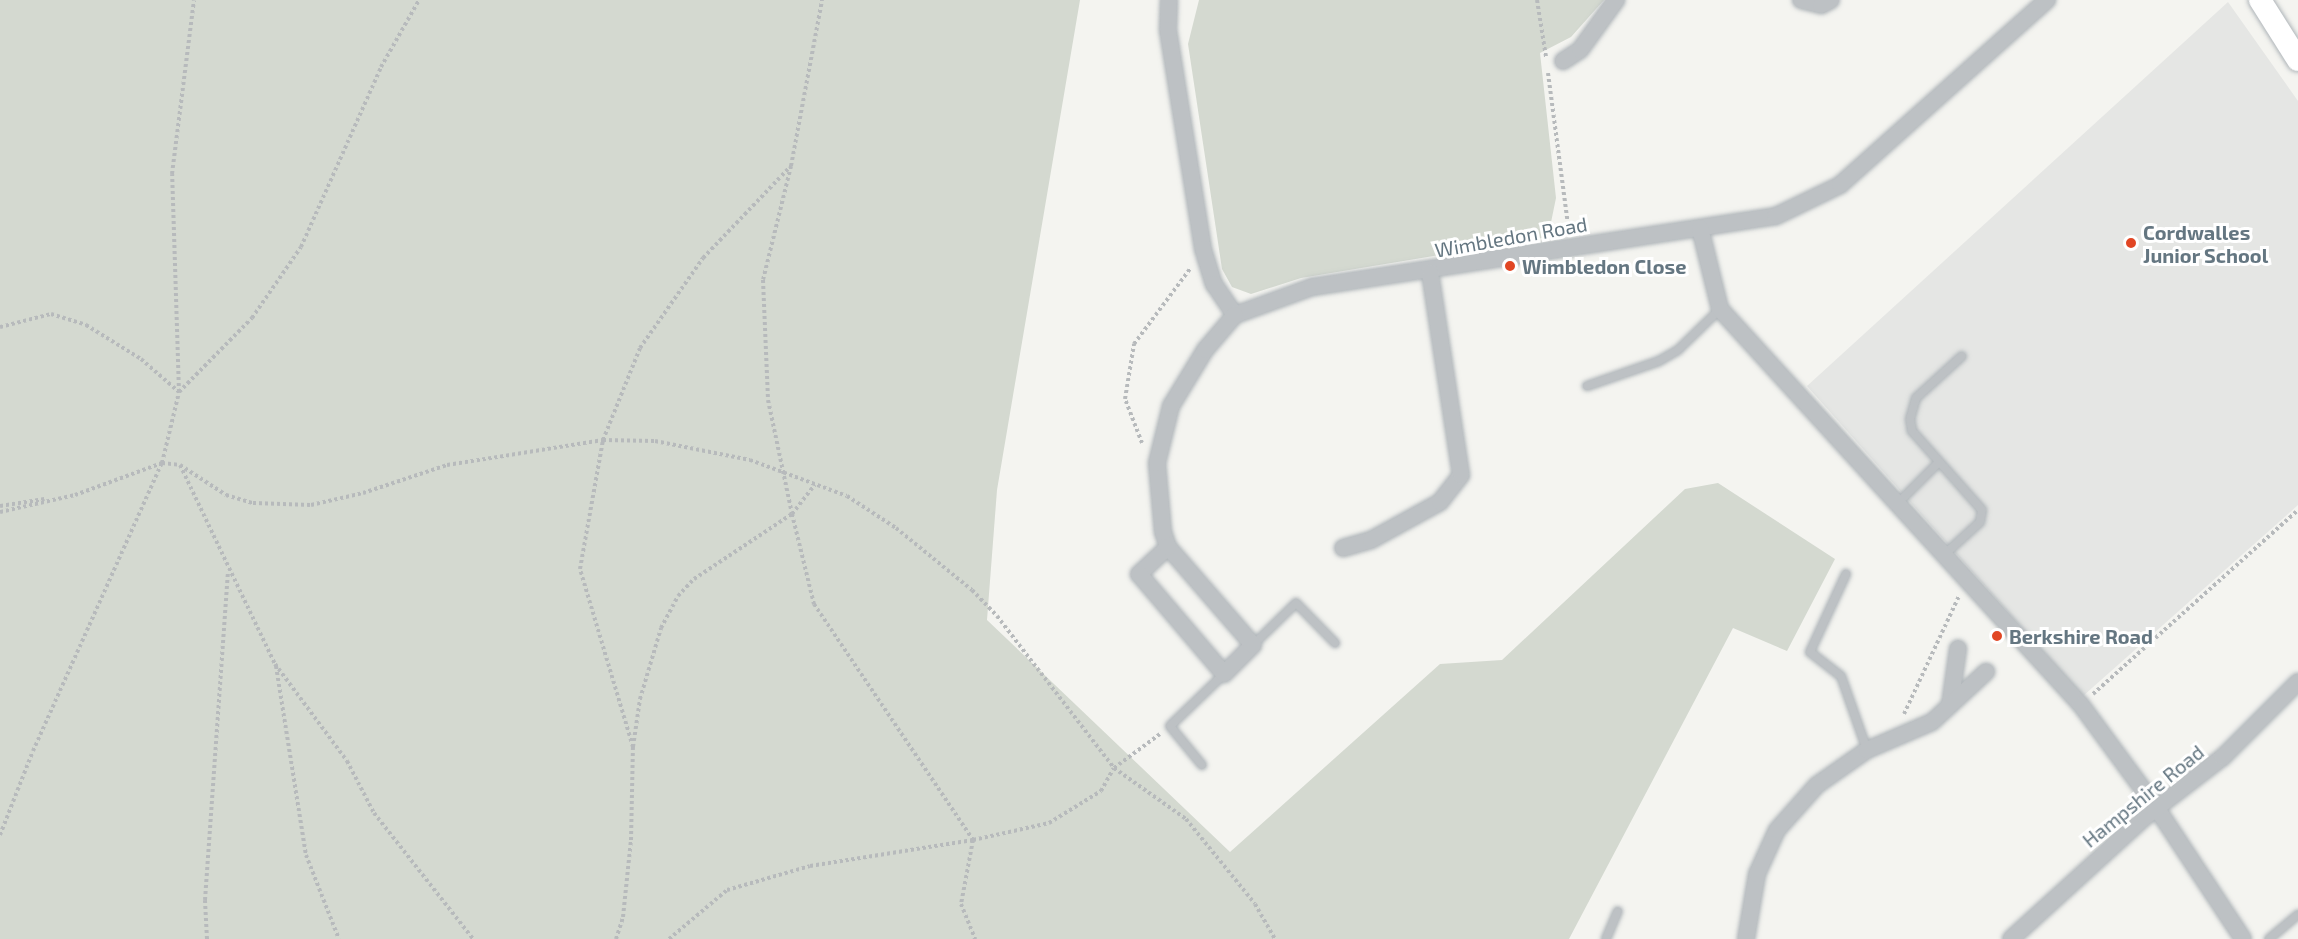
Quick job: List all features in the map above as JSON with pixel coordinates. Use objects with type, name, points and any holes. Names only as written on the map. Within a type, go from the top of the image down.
[{"type":"street","points":[[1168,547],[1139,574],[1224,674],[1253,645],[1168,547],[1163,532],[1157,464],[1171,406],[1205,350],[1235,315],[1214,284],[1203,249],[1168,30],[1169,0]]},
{"type":"street","points":[[1563,61],[1580,50],[1616,0]]},
{"type":"street","points":[[1801,0],[1821,5],[1831,0]]},
{"type":"street","name":"Wimbledon Road","points":[[1235,315],[1312,287],[1430,272],[1776,216],[1840,185],[2047,0]]},
{"type":"street","points":[[2260,0],[2296,53]]},
{"type":"street","points":[[1700,228],[1720,309],[1899,502],[2081,705],[2156,807],[2243,939]]},
{"type":"street","points":[[1343,548],[1371,540],[1440,502],[1461,476],[1430,272]]},
{"type":"street","points":[[1950,705],[1959,649]]},
{"type":"street","points":[[1746,939],[1757,874],[1777,830],[1817,785],[1867,750],[1932,722],[1986,672]]},
{"type":"street","name":"Hampshire Road","points":[[2011,939],[2156,807],[2223,757],[2298,682]]},
{"type":"lane","points":[[1587,386],[1659,362],[1678,350],[1720,309]]},
{"type":"lane","points":[[1945,554],[1983,515],[1912,431],[1912,406],[1916,398],[1962,356]]},
{"type":"lane","points":[[1899,502],[1938,463]]},
{"type":"lane","points":[[1846,574],[1810,652],[1842,676],[1867,750]]},
{"type":"lane","points":[[1253,645],[1296,603],[1335,643]]},
{"type":"lane","points":[[1202,765],[1170,726],[1224,674]]},
{"type":"lane","points":[[1606,939],[1618,911]]},
{"type":"lane","points":[[2269,939],[2298,915]]},
{"type":"path","points":[[0,835],[33,751],[162,463],[178,392],[172,174],[194,0]]},
{"type":"path","points":[[178,392],[252,318],[301,247],[381,67],[419,0]]},
{"type":"path","points":[[822,0],[791,166],[763,280],[768,400],[814,604],[973,840],[961,904],[975,939]]},
{"type":"path","points":[[1537,0],[1571,248]]},
{"type":"path","points":[[1548,73],[1563,61]]},
{"type":"path","points":[[633,747],[580,569],[603,440],[640,348],[703,258],[791,166]]},
{"type":"path","points":[[1157,464],[1138,437],[1125,399],[1134,344],[1203,249]]},
{"type":"path","points":[[0,327],[51,314],[86,325],[141,359],[178,392]]},
{"type":"path","points":[[0,512],[75,495],[162,463],[180,465],[225,495],[253,503],[311,505],[363,493],[447,465],[603,440],[655,441],[750,460],[847,496],[896,528],[972,590],[997,616],[1114,768],[1186,819],[1255,904],[1275,939]]},
{"type":"path","points":[[180,465],[228,571],[275,664],[347,761],[374,813],[473,939]]},
{"type":"path","points":[[616,939],[623,917],[631,840],[633,747],[640,699],[661,628],[678,596],[694,579],[792,514],[815,485]]},
{"type":"path","points":[[0,506],[75,495]]},
{"type":"path","points":[[2081,705],[2298,510]]},
{"type":"path","points":[[207,939],[206,900],[228,571]]},
{"type":"path","points":[[1891,739],[1959,596]]},
{"type":"path","points":[[275,664],[306,855],[339,939]]},
{"type":"path","points":[[669,939],[727,890],[810,866],[973,840],[1048,823],[1101,791],[1114,768],[1170,726]]},
{"type":"shaded area","points":[[0,0],[1080,0],[997,490],[987,620],[1230,852],[1440,664],[1502,660],[1685,489],[1718,483],[1835,559],[1787,651],[1733,628],[1569,939],[0,939]]},
{"type":"shaded area","points":[[1199,0],[1604,0],[1571,37],[1540,53],[1556,198],[1548,237],[1301,278],[1251,294],[1232,287],[1222,269],[1188,44]]},
{"type":"shaded area","name":"Cordwalles Junior School","points":[[2228,2],[2298,101],[2298,505],[2083,696],[1807,386]]},
{"type":"place","name":"Cordwalles Junior School","points":[[2131,243]]},
{"type":"place","name":"Wimbledon Close","points":[[1510,266]]},
{"type":"place","name":"Berkshire Road","points":[[1997,636]]}]
